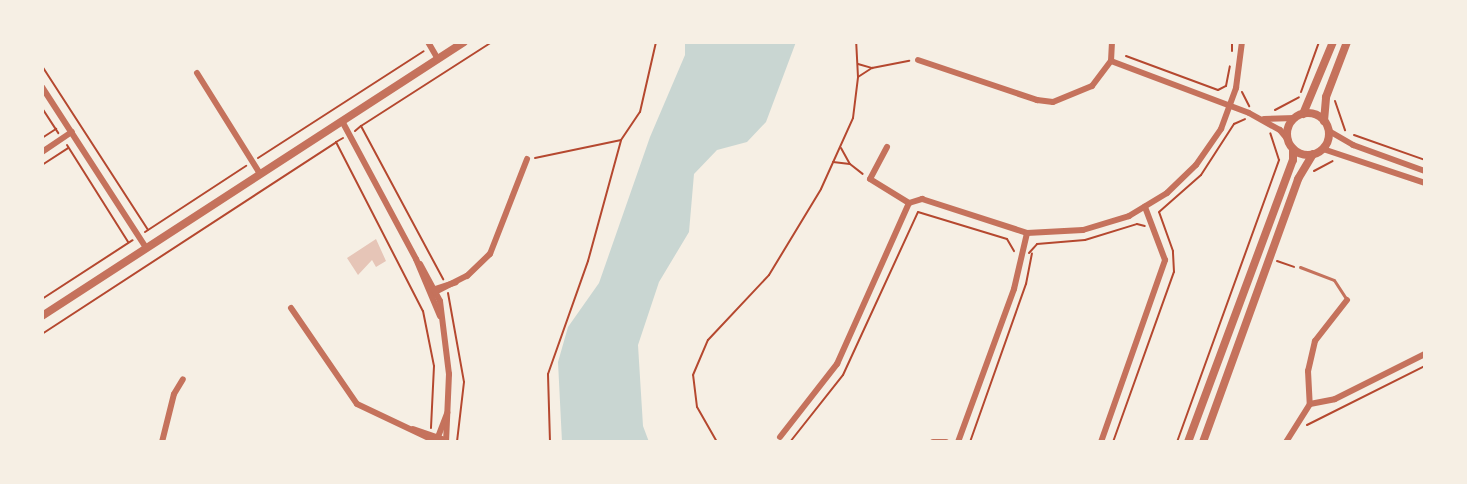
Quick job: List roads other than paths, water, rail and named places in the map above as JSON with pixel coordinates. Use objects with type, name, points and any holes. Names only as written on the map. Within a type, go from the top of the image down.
[{"type":"street","points":[[42,316],[464,42]]},
{"type":"street","points":[[918,60],[1037,100],[1053,102],[1092,86],[1111,61],[1112,42]]},
{"type":"street","points":[[887,147],[870,179],[909,203],[922,199],[1027,233],[1083,230],[1145,207],[1196,165],[1221,129],[1236,88],[1242,42]]},
{"type":"street","points":[[1272,122],[1295,118],[1303,114],[1333,42]]},
{"type":"street","points":[[1347,42],[1323,108],[1324,121],[1329,131],[1353,145],[1425,171]]},
{"type":"street","points":[[429,44],[438,58]]},
{"type":"street","points":[[1111,61],[1272,122],[1293,149],[1293,160],[1188,442]]},
{"type":"street","points":[[197,73],[260,174]]},
{"type":"street","points":[[42,87],[146,248]]},
{"type":"street","points":[[1303,114],[1324,121]]},
{"type":"street","points":[[1288,140],[1288,128],[1295,118]]},
{"type":"street","points":[[291,308],[357,404],[438,440],[446,441],[449,374],[436,290],[416,259],[342,121]]},
{"type":"street","points":[[1323,149],[1329,131]]},
{"type":"street","points":[[42,152],[72,132]]},
{"type":"street","points":[[1293,149],[1313,154]]},
{"type":"street","points":[[1203,442],[1298,178],[1313,154],[1323,149],[1341,152],[1425,183]]},
{"type":"street","points":[[429,293],[457,282],[479,266],[494,247],[527,159]]},
{"type":"street","points":[[780,437],[837,364],[909,203]]},
{"type":"street","points":[[1101,442],[1165,260],[1153,223],[1145,207]]},
{"type":"street","points":[[958,442],[1014,289],[1027,233]]},
{"type":"street","points":[[416,259],[440,316]]},
{"type":"street","points":[[1286,442],[1310,404],[1308,371],[1316,341],[1347,300]]},
{"type":"street","points":[[1310,404],[1335,399],[1425,354]]},
{"type":"street","points":[[162,442],[174,394],[183,379]]},
{"type":"street","points":[[438,440],[447,413]]},
{"type":"street","points":[[412,429],[430,432],[438,440]]},
{"type":"street","points":[[933,442],[946,442]]},
{"type":"lane","points":[[1300,267],[1334,280],[1347,300]]}]
